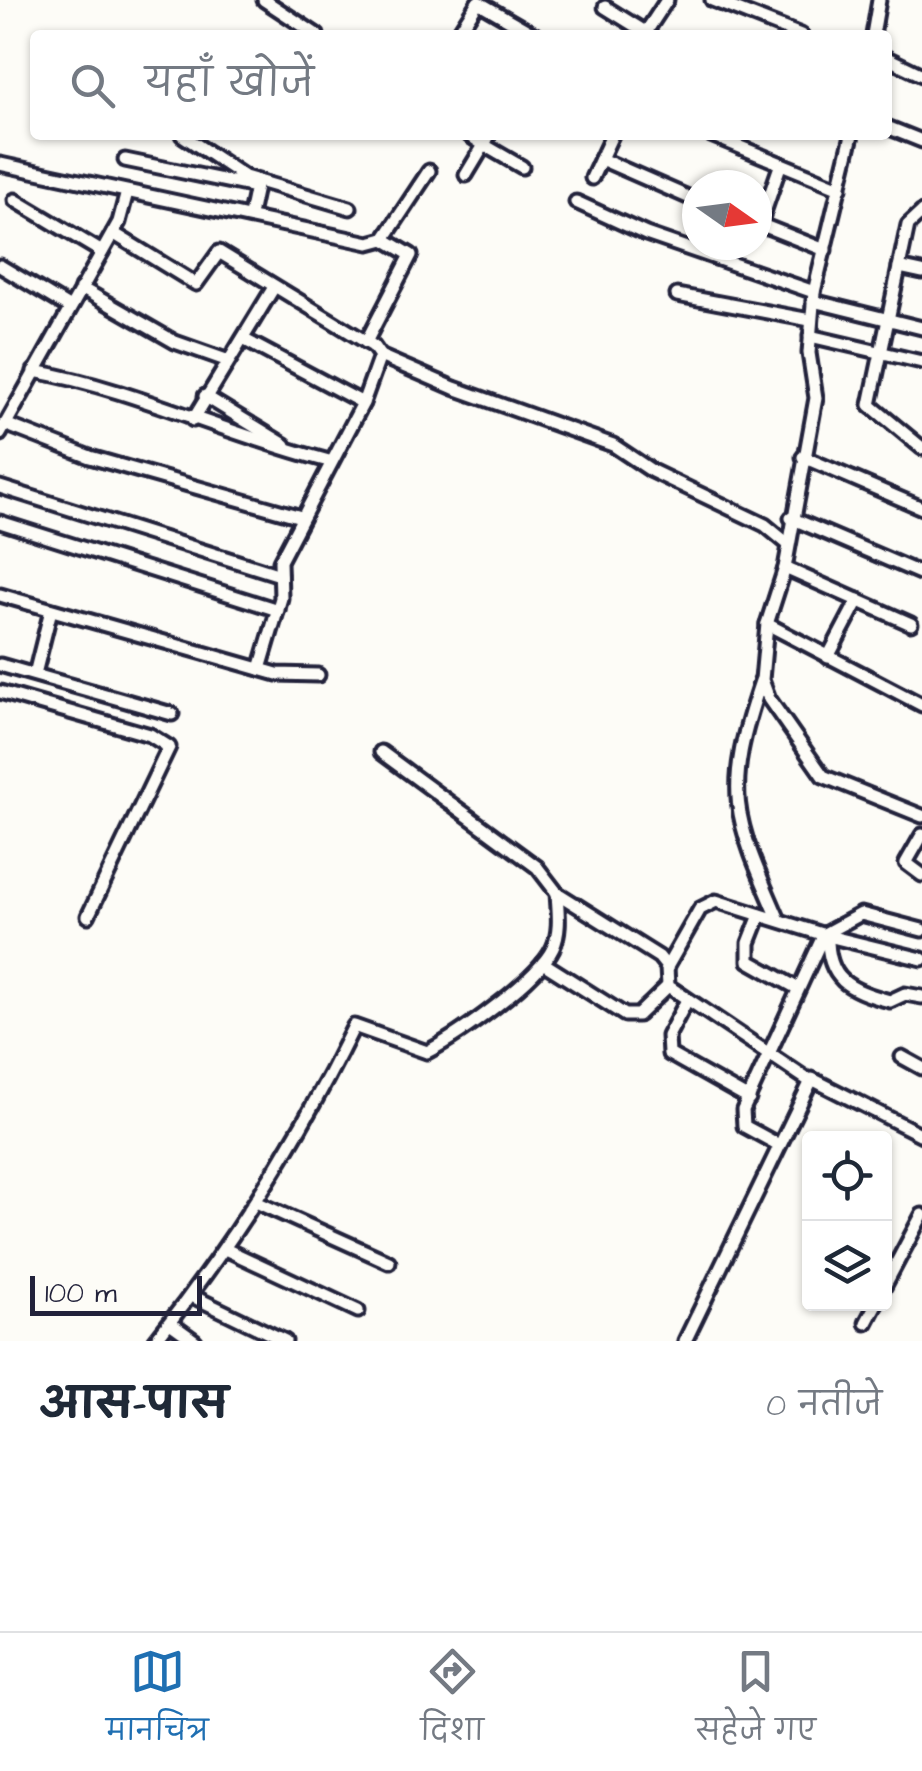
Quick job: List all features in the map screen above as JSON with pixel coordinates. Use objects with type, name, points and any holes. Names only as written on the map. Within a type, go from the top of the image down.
[{"type":"street","points":[[264,0],[309,30]]},
{"type":"street","points":[[650,30],[667,0]]},
{"type":"street","points":[[712,0],[788,30]]},
{"type":"street","points":[[874,30],[879,0]]},
{"type":"street","points":[[460,30],[478,2],[526,30]]},
{"type":"street","points":[[605,7],[642,30]]},
{"type":"street","points":[[892,60],[922,75]]},
{"type":"street","points":[[892,129],[922,141]]},
{"type":"street","points":[[190,140],[256,184]]},
{"type":"street","points":[[466,174],[486,140],[522,167]]},
{"type":"street","points":[[592,178],[610,140]]},
{"type":"street","points":[[722,140],[840,188]]},
{"type":"street","points":[[779,920],[743,838],[736,759],[762,680],[766,624],[785,568],[790,518],[816,398],[810,320],[851,140]]},
{"type":"street","points":[[124,160],[256,184],[350,208]]},
{"type":"street","points":[[601,160],[682,195]]},
{"type":"street","points":[[0,164],[369,243],[384,239],[430,171]]},
{"type":"street","points":[[772,187],[780,166]]},
{"type":"street","points":[[250,215],[256,184]]},
{"type":"street","points":[[127,192],[112,233],[3,429],[301,517]]},
{"type":"street","points":[[15,200],[102,252]]},
{"type":"street","points":[[576,202],[646,234],[814,296],[922,328]]},
{"type":"street","points":[[922,212],[908,225],[870,404],[922,448]]},
{"type":"street","points":[[772,229],[825,250]]},
{"type":"street","points":[[112,233],[196,284],[219,252],[366,342],[380,356],[454,388],[614,445],[652,471],[765,525],[788,544]]},
{"type":"street","points":[[366,342],[411,255],[384,239]]},
{"type":"street","points":[[0,266],[70,308]]},
{"type":"street","points":[[899,267],[922,272]]},
{"type":"street","points":[[193,420],[226,360],[244,339],[274,287]]},
{"type":"street","points":[[82,288],[175,342],[226,360]]},
{"type":"street","points":[[676,295],[810,320]]},
{"type":"street","points":[[810,336],[922,362]]},
{"type":"street","points":[[244,339],[363,403]]},
{"type":"street","points":[[260,668],[278,610],[280,562],[329,461],[363,403],[380,356]]},
{"type":"street","points":[[34,371],[70,378],[329,461]]},
{"type":"street","points":[[205,396],[297,453]]},
{"type":"street","points":[[803,457],[922,508]]},
{"type":"street","points":[[0,486],[280,575]]},
{"type":"street","points":[[790,518],[922,574]]},
{"type":"street","points":[[0,522],[278,610]]},
{"type":"street","points":[[785,568],[911,624]]},
{"type":"street","points":[[0,595],[260,668],[318,675]]},
{"type":"street","points":[[828,657],[858,600]]},
{"type":"street","points":[[35,674],[51,610]]},
{"type":"street","points":[[766,624],[922,705]]},
{"type":"street","points":[[0,666],[172,714]]},
{"type":"street","points":[[762,680],[769,699],[823,776],[922,816]]},
{"type":"street","points":[[0,692],[134,730],[170,747],[88,916]]},
{"type":"street","points":[[381,752],[536,867],[557,893],[659,957],[666,967],[668,986],[687,1000],[811,1082],[922,1135]]},
{"type":"street","points":[[922,835],[906,864],[922,874]]},
{"type":"street","points":[[155,1341],[192,1296],[256,1202],[354,1026],[427,1052],[462,1034],[542,963],[554,947],[557,893]]},
{"type":"street","points":[[666,967],[706,903],[716,900],[826,935],[922,958]]},
{"type":"street","points":[[779,1145],[744,1126],[748,1099],[797,988],[826,935],[862,914],[922,930]]},
{"type":"street","points":[[760,915],[749,942],[749,961],[797,988]]},
{"type":"street","points":[[826,935],[827,961],[837,976],[890,1001],[905,994],[922,997]]},
{"type":"street","points":[[542,963],[625,1014],[638,1014],[668,986]]},
{"type":"street","points":[[687,1000],[668,1036],[670,1054],[748,1099]]},
{"type":"street","points":[[902,1058],[922,1068]]},
{"type":"street","points":[[684,1341],[811,1082]]},
{"type":"street","points":[[256,1202],[389,1262]]},
{"type":"street","points":[[892,1272],[922,1214]]},
{"type":"street","points":[[226,1249],[358,1311]]},
{"type":"street","points":[[192,1296],[285,1341]]},
{"type":"street","points":[[866,1323],[872,1311]]},
{"type":"street","points":[[170,1323],[196,1341]]}]
